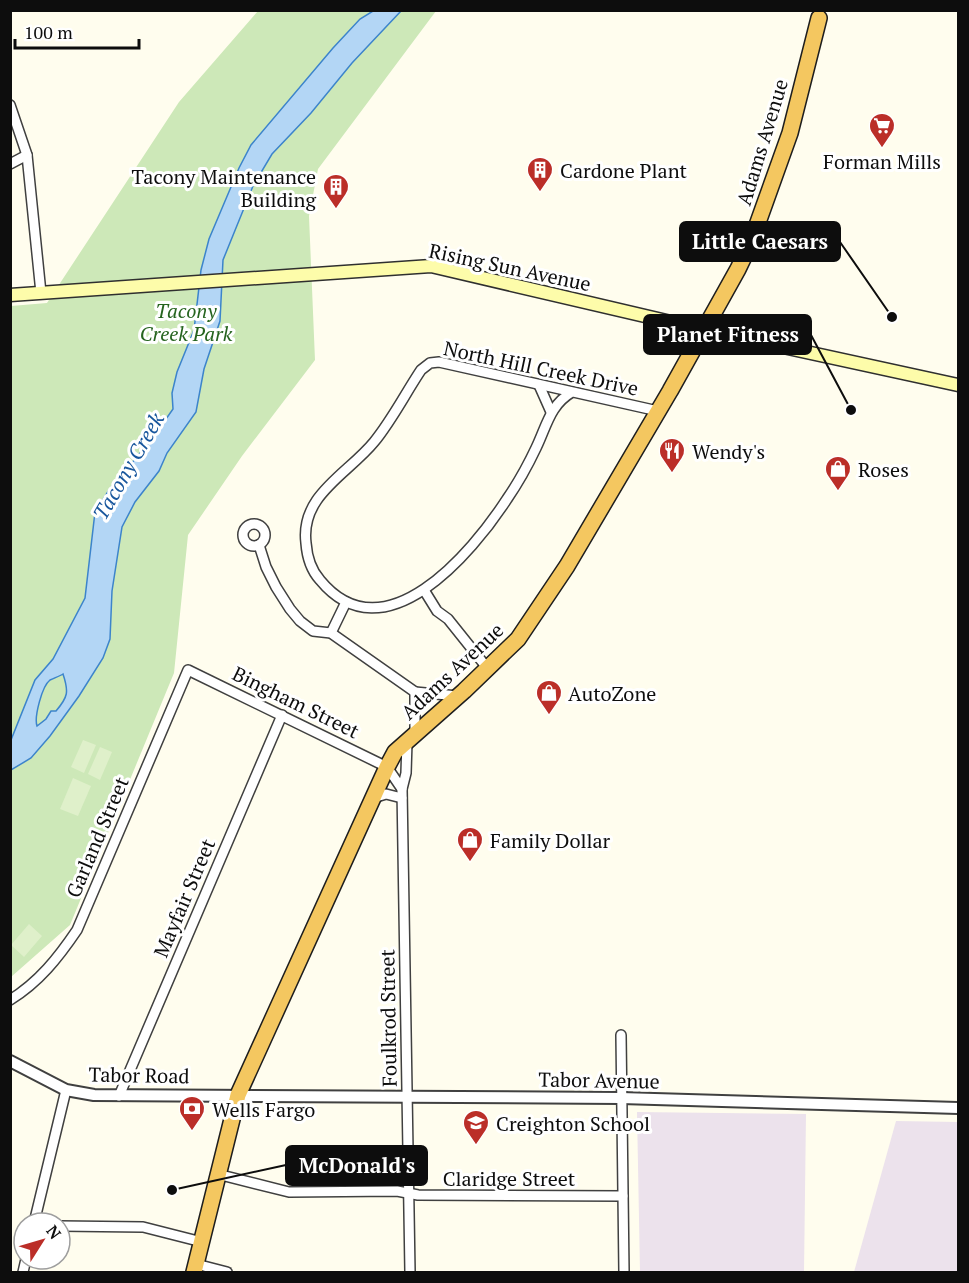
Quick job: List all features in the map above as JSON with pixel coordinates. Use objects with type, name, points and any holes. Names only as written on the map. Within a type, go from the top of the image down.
[{"type":"highway","name":"Adams Avenue","points":[[195,1268],[238,1095],[387,767],[395,752],[518,639],[567,566],[705,330],[744,259],[779,167],[790,133],[819,18]]},
{"type":"main road","name":"Rising Sun Avenue","points":[[10,295],[431,266],[958,386]]},
{"type":"street","points":[[10,105],[27,155],[41,293]]},
{"type":"street","points":[[10,164],[27,155]]},
{"type":"street","name":"North Hill Creek Drive","points":[[346,602],[329,590],[318,578],[310,564],[305,538],[310,511],[319,496],[373,443],[421,370],[430,363],[439,362],[658,411]]},
{"type":"street","points":[[539,385],[551,412]]},
{"type":"street","points":[[331,633],[346,602],[363,607],[384,608],[406,601],[424,590],[451,566],[508,499],[536,449],[551,412],[562,398],[572,392]]},
{"type":"street","points":[[259,545],[266,567],[290,609],[313,631],[331,633],[415,692],[458,696]]},
{"type":"street","points":[[424,590],[437,611],[448,619],[488,669]]},
{"type":"street","name":"Bingham Street","points":[[189,670],[387,767]]},
{"type":"street","name":"Garland Street","points":[[10,1000],[43,974],[76,930],[189,670]]},
{"type":"street","name":"Foulkrod Street","points":[[410,1272],[402,794],[411,738],[415,692]]},
{"type":"street","name":"Mayfair Street","points":[[119,1096],[282,715]]},
{"type":"street","points":[[373,798],[402,794],[387,767]]},
{"type":"street","points":[[621,1035],[624,1272]]},
{"type":"street","name":"Tabor Road","points":[[12,1066],[66,1090],[94,1095],[238,1095]]},
{"type":"street","points":[[37,1211],[66,1090]]},
{"type":"street","name":"Tabor Avenue","points":[[238,1095],[621,1098],[958,1108]]},
{"type":"street","name":"Claridge Street","points":[[217,1174],[290,1192],[397,1191],[418,1195],[623,1196]]},
{"type":"street","points":[[72,1226],[143,1227],[202,1242]]},
{"type":"street","points":[[195,1268],[227,1272]]},
{"type":"shaded area","points":[[637,1112],[806,1114],[804,1272],[640,1272]]},
{"type":"shaded area","points":[[896,1121],[958,1122],[958,1272],[854,1272]]},
{"type":"green space","name":"Tacony Creek Park","points":[[258,11],[436,11],[318,169],[309,216],[315,360],[242,456],[188,535],[174,673],[70,925],[11,977],[11,306],[47,303],[179,102]]},
{"type":"green space","points":[[83,740],[96,745],[84,773],[71,767]]},
{"type":"green space","points":[[100,747],[112,752],[100,780],[88,774]]},
{"type":"green space","points":[[73,778],[91,786],[78,816],[60,809]]},
{"type":"green space","points":[[29,924],[42,936],[24,957],[11,945]]},
{"type":"water","points":[[373,11],[401,11],[272,154],[253,186],[223,260],[220,321],[204,369],[196,412],[167,453],[159,471],[135,502],[122,527],[112,591],[110,639],[103,658],[50,736],[31,758],[11,770],[11,740],[35,680],[53,659],[85,598],[95,512],[109,490],[152,439],[173,409],[172,393],[177,372],[194,330],[201,270],[209,239],[239,168],[251,145],[360,19]],"holes":[[[63,674],[67,690],[63,702],[56,711],[51,711],[46,719],[37,726],[39,702],[47,683]]]},
{"type":"place","name":"Forman Mills","points":[[882,149]]},
{"type":"place","name":"Cardone Plant","points":[[540,193]]},
{"type":"place","name":"Tacony Maintenance Building","points":[[336,210]]},
{"type":"place","name":"Little Caesars","points":[[892,317]]},
{"type":"place","name":"Planet Fitness","points":[[851,410]]},
{"type":"place","name":"Wendy's","points":[[672,474]]},
{"type":"place","name":"Roses","points":[[838,492]]},
{"type":"place","name":"AutoZone","points":[[549,716]]},
{"type":"place","name":"Family Dollar","points":[[470,863]]},
{"type":"place","name":"Wells Fargo","points":[[192,1132]]},
{"type":"place","name":"Creighton School","points":[[476,1146]]},
{"type":"place","name":"McDonald's","points":[[172,1190]]},
{"type":"water label","name":"Tacony Creek","points":[[128,466]]}]
